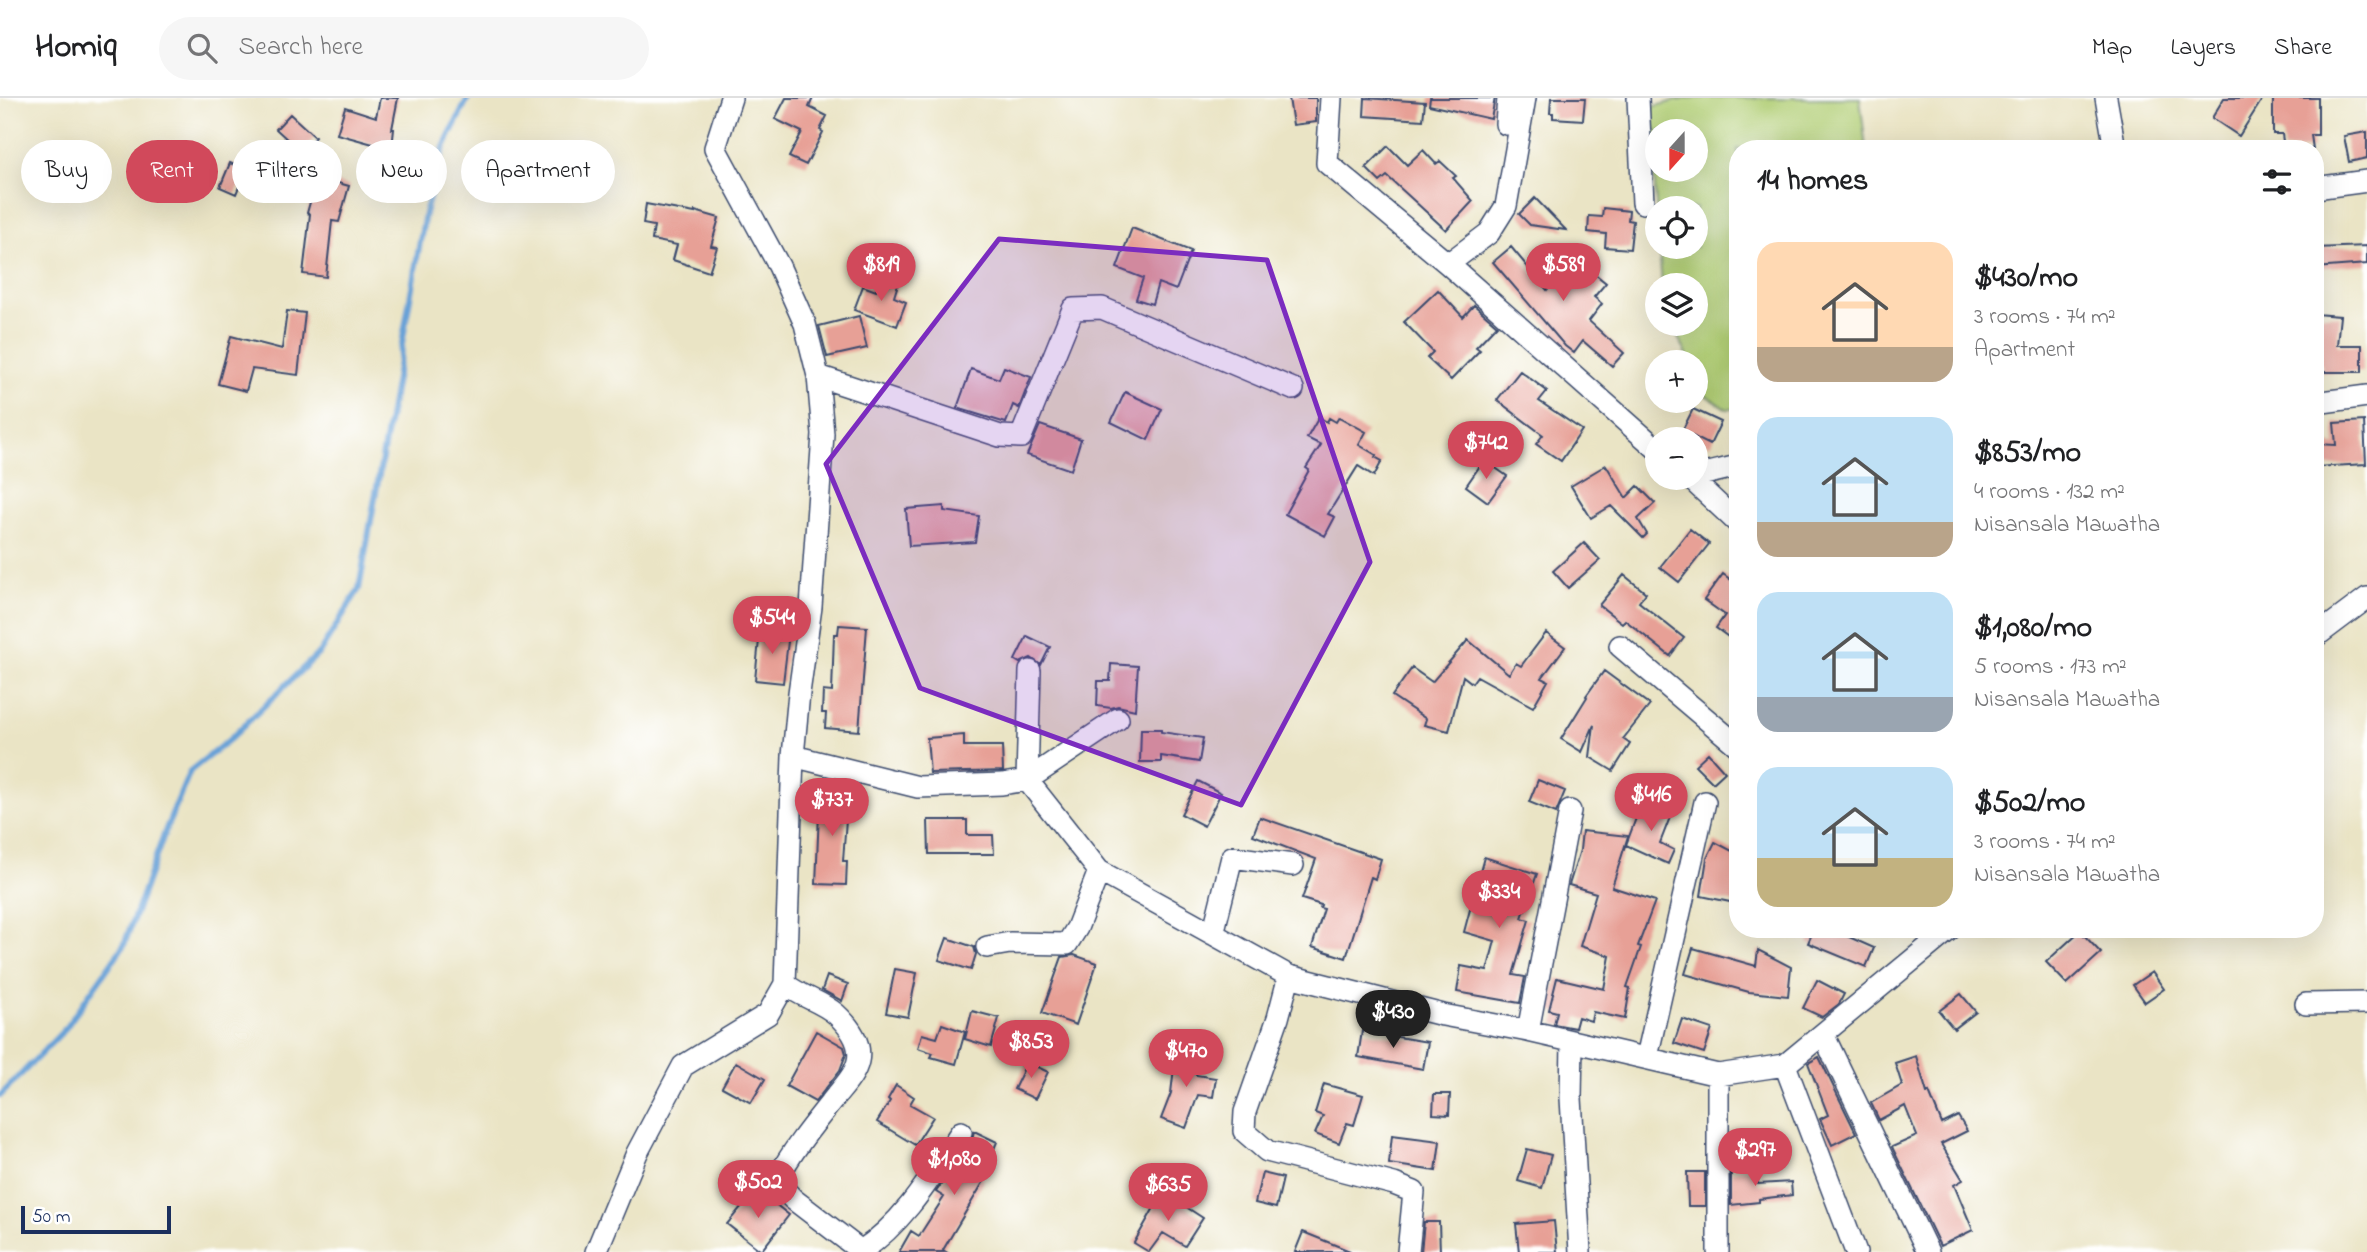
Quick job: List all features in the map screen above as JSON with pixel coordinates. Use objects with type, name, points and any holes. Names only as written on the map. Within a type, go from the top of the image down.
[{"type":"street","points":[[596,1252],[637,1153],[683,1066],[768,1014],[785,984],[793,756],[811,607],[823,434],[818,376],[805,324],[779,266],[715,148],[731,98]]},
{"type":"street","points":[[1331,98],[1327,163],[1448,264],[1645,438]]},
{"type":"street","points":[[1506,124],[1508,98]]},
{"type":"street","points":[[1448,264],[1489,233],[1506,205],[1525,98]]},
{"type":"street","points":[[1638,98],[1643,203]]},
{"type":"street","points":[[2106,98],[2113,140]]},
{"type":"street","points":[[2324,187],[2367,181]]},
{"type":"street","points":[[818,376],[1000,436],[1021,437],[1073,309],[1102,308],[1293,389]]},
{"type":"street","points":[[2324,402],[2367,396]]},
{"type":"street","points":[[1708,473],[1729,468]]},
{"type":"street","points":[[1703,490],[1729,515]]},
{"type":"street","points":[[2324,630],[2367,598]]},
{"type":"street","points":[[1620,646],[1729,738]]},
{"type":"street","points":[[1031,671],[1027,780],[1099,872],[1289,976],[1443,1015],[1528,1031],[1718,1075],[1785,1065],[1940,938]]},
{"type":"street","points":[[793,756],[918,787],[1002,784],[1027,780],[1118,719]]},
{"type":"street","points":[[1647,1057],[1705,802]]},
{"type":"street","points":[[1528,1031],[1570,811]]},
{"type":"street","points":[[1213,934],[1232,857],[1293,865]]},
{"type":"street","points":[[987,947],[1010,943],[1067,944],[1077,928],[1099,872]]},
{"type":"street","points":[[1289,976],[1278,1018],[1245,1112],[1244,1131],[1267,1151],[1394,1184],[1413,1192],[1408,1252]]},
{"type":"street","points":[[785,984],[796,993],[816,1000],[837,1015],[857,1039],[859,1058],[855,1071],[806,1135],[776,1181],[793,1199],[861,1251],[874,1243],[916,1200],[961,1132]]},
{"type":"street","points":[[2306,1004],[2367,1003]]},
{"type":"street","points":[[1823,1034],[1928,1252]]},
{"type":"street","points":[[1572,1042],[1571,1098],[1580,1252]]},
{"type":"street","points":[[1785,1065],[1856,1252]]},
{"type":"street","points":[[1718,1075],[1718,1252]]},
{"type":"highlighted area","points":[[999,239],[1267,260],[1370,562],[1241,805],[920,688],[826,464]]},
{"type":"green space","points":[[1689,98],[1860,98],[1865,140],[1729,140],[1729,409],[1708,397],[1708,350],[1685,350],[1677,336],[1708,336],[1708,273],[1661,273],[1660,259],[1708,259],[1708,196],[1656,196],[1655,182],[1708,182],[1708,119],[1651,119],[1650,107]]},
{"type":"building","points":[[380,98],[398,98],[392,129],[393,140],[359,140],[337,134],[345,107],[376,117]]},
{"type":"building","points":[[786,98],[813,98],[809,107],[827,116],[820,130],[823,132],[806,165],[789,157],[802,132],[775,119]]},
{"type":"building","points":[[1289,98],[1316,98],[1316,122],[1293,125]]},
{"type":"building","points":[[1365,98],[1425,102],[1423,120],[1364,116]]},
{"type":"building","points":[[1430,98],[1495,98],[1491,119],[1429,105]]},
{"type":"building","points":[[1551,98],[1585,98],[1583,120],[1553,118],[1553,113],[1550,113]]},
{"type":"building","points":[[2224,98],[2263,98],[2239,136],[2212,118]]},
{"type":"building","points":[[2273,98],[2318,98],[2318,135],[2311,135],[2312,140],[2283,140],[2282,134],[2273,134]]},
{"type":"building","points":[[290,114],[315,137],[312,140],[288,140],[276,129]]},
{"type":"building","points":[[2367,132],[2367,158],[2349,162],[2344,136]]},
{"type":"building","points":[[1388,146],[1407,165],[1423,150],[1436,164],[1440,161],[1456,176],[1453,178],[1473,201],[1446,230],[1387,176],[1380,182],[1366,168]]},
{"type":"building","points":[[230,163],[232,164],[232,192],[220,187]]},
{"type":"building","points":[[342,184],[349,186],[339,222],[332,221],[326,277],[303,274],[310,214],[307,213],[310,203],[342,203]]},
{"type":"building","points":[[1535,198],[1566,230],[1530,225],[1519,214]]},
{"type":"building","points":[[646,204],[695,211],[719,218],[711,246],[717,247],[709,272],[673,260],[677,245],[652,240],[654,226],[643,224]]},
{"type":"building","points":[[1603,208],[1629,211],[1628,220],[1633,221],[1630,249],[1605,247],[1606,234],[1588,232],[1589,216],[1602,217]]},
{"type":"building","points":[[1132,228],[1191,251],[1176,290],[1158,283],[1152,304],[1136,299],[1143,278],[1117,268]]},
{"type":"building","points":[[2367,246],[2367,264],[2324,267],[2324,248]]},
{"type":"building","points":[[1511,247],[1547,290],[1575,258],[1606,283],[1594,297],[1602,304],[1589,321],[1624,353],[1612,366],[1583,341],[1574,353],[1565,346],[1493,262]]},
{"type":"building","points":[[881,278],[898,284],[894,297],[906,302],[897,326],[854,310],[863,286],[876,291]]},
{"type":"building","points":[[1438,290],[1463,317],[1474,305],[1497,325],[1476,347],[1480,350],[1451,380],[1427,358],[1433,352],[1404,322]]},
{"type":"building","points":[[287,311],[305,313],[298,375],[252,369],[246,391],[218,384],[231,336],[282,349]]},
{"type":"building","points":[[2324,315],[2340,316],[2337,345],[2362,345],[2362,372],[2324,372]]},
{"type":"building","points":[[859,316],[867,348],[827,357],[819,326]]},
{"type":"building","points":[[1004,367],[1031,377],[1019,408],[1013,405],[1006,423],[957,408],[971,369],[999,379]]},
{"type":"building","points":[[1520,371],[1547,391],[1539,401],[1582,430],[1561,461],[1536,444],[1543,435],[1497,400]]},
{"type":"building","points":[[1125,392],[1162,409],[1148,440],[1111,422]]},
{"type":"building","points":[[1691,413],[1702,413],[1721,422],[1710,445],[1708,427],[1684,427]]},
{"type":"building","points":[[1319,417],[1327,422],[1329,418],[1336,422],[1339,417],[1366,432],[1359,445],[1382,461],[1374,476],[1358,466],[1328,514],[1335,517],[1325,536],[1285,514],[1309,470],[1306,468],[1321,445],[1307,438]]},
{"type":"building","points":[[2364,421],[2366,464],[2324,466],[2324,444],[2336,445],[2334,423]]},
{"type":"building","points":[[1040,425],[1081,439],[1071,470],[1027,455]]},
{"type":"building","points":[[1484,460],[1507,476],[1488,502],[1466,486]]},
{"type":"building","points":[[1606,465],[1626,498],[1638,486],[1655,503],[1638,519],[1647,534],[1643,538],[1611,506],[1591,518],[1571,486]]},
{"type":"building","points":[[944,506],[944,511],[979,516],[975,542],[909,546],[906,509]]},
{"type":"building","points":[[1690,529],[1709,544],[1679,582],[1660,567]]},
{"type":"building","points":[[1584,543],[1600,560],[1568,588],[1553,571]]},
{"type":"building","points":[[1723,574],[1729,578],[1729,637],[1716,628],[1725,615],[1704,600]]},
{"type":"building","points":[[1624,575],[1646,593],[1639,602],[1684,638],[1670,656],[1625,620],[1622,623],[1599,605]]},
{"type":"building","points":[[839,625],[867,627],[859,731],[825,728],[826,713],[822,713],[823,691],[832,692],[834,634],[838,634]]},
{"type":"building","points":[[760,630],[789,633],[783,683],[755,680]]},
{"type":"building","points":[[1546,633],[1565,647],[1542,678],[1548,681],[1533,707],[1477,676],[1472,683],[1463,676],[1449,731],[1424,725],[1426,719],[1392,696],[1412,668],[1432,682],[1468,640],[1509,674],[1516,663],[1521,666]]},
{"type":"building","points":[[1027,636],[1050,647],[1041,665],[1031,658],[1020,663],[1015,660]]},
{"type":"building","points":[[1111,664],[1138,666],[1135,710],[1118,706],[1097,706],[1098,681],[1110,681]]},
{"type":"building","points":[[1604,671],[1650,705],[1623,739],[1630,744],[1613,771],[1590,757],[1594,725],[1582,752],[1561,739]]},
{"type":"building","points":[[1141,729],[1161,729],[1161,732],[1203,738],[1199,762],[1161,756],[1161,762],[1140,762]]},
{"type":"building","points":[[964,735],[964,746],[1002,746],[1003,771],[930,773],[927,738]]},
{"type":"building","points":[[1708,753],[1725,772],[1713,783],[1695,765]]},
{"type":"building","points":[[1538,780],[1565,791],[1556,813],[1529,802]]},
{"type":"building","points":[[1198,781],[1221,793],[1204,826],[1181,814]]},
{"type":"building","points":[[820,789],[848,791],[843,861],[847,861],[846,885],[816,884]]},
{"type":"building","points":[[1642,802],[1672,812],[1660,843],[1674,850],[1668,864],[1626,845]]},
{"type":"building","points":[[1260,817],[1381,859],[1375,879],[1371,877],[1346,958],[1312,947],[1324,909],[1320,908],[1321,905],[1302,899],[1316,859],[1253,835]]},
{"type":"building","points":[[928,820],[967,820],[967,835],[993,835],[994,854],[929,854]]},
{"type":"building","points":[[1582,831],[1628,836],[1612,887],[1655,901],[1638,946],[1641,947],[1627,987],[1630,988],[1625,1019],[1593,1012],[1591,1021],[1578,1017],[1575,1028],[1554,1024],[1557,1012],[1549,1010],[1557,978],[1604,989],[1610,956],[1580,946],[1596,893],[1569,885],[1580,850]]},
{"type":"building","points":[[1715,842],[1729,849],[1729,902],[1701,896],[1707,858]]},
{"type":"building","points":[[1484,857],[1537,874],[1522,918],[1529,920],[1513,975],[1525,977],[1520,1003],[1457,992],[1461,966],[1487,971],[1495,941],[1464,932]]},
{"type":"building","points":[[947,938],[974,947],[976,954],[971,970],[939,960]]},
{"type":"building","points":[[1810,938],[1851,938],[1874,948],[1866,967],[1808,943]]},
{"type":"building","points":[[2072,938],[2087,938],[2101,953],[2067,984],[2046,962]]},
{"type":"building","points":[[1693,948],[1756,966],[1758,950],[1791,967],[1788,996],[1749,992],[1685,974]]},
{"type":"building","points":[[1074,955],[1097,963],[1076,1025],[1042,1013],[1062,957]]},
{"type":"building","points":[[895,969],[917,973],[908,1017],[886,1013]]},
{"type":"building","points":[[2152,972],[2164,989],[2145,1002],[2133,985]]},
{"type":"building","points":[[827,976],[848,984],[842,1001],[822,990]]},
{"type":"building","points":[[1817,980],[1844,994],[1839,1004],[1822,1017],[1803,1008]]},
{"type":"building","points":[[1961,994],[1976,1012],[1954,1029],[1939,1011]]},
{"type":"building","points":[[972,1011],[999,1018],[991,1047],[965,1039]]},
{"type":"building","points":[[1682,1019],[1712,1029],[1704,1053],[1674,1043]]},
{"type":"building","points":[[942,1024],[965,1032],[956,1064],[931,1057],[933,1053],[918,1048],[922,1034],[937,1038]]},
{"type":"building","points":[[816,1031],[844,1047],[846,1054],[840,1070],[815,1102],[786,1086]]},
{"type":"building","points":[[1362,1031],[1428,1042],[1423,1069],[1358,1057]]},
{"type":"building","points":[[1176,1051],[1198,1054],[1196,1075],[1216,1078],[1213,1097],[1198,1095],[1186,1128],[1161,1119],[1171,1093]]},
{"type":"building","points":[[1916,1056],[1927,1093],[1929,1092],[1942,1124],[1958,1116],[1967,1131],[1941,1144],[1963,1180],[1954,1185],[1973,1230],[1940,1246],[1892,1147],[1917,1136],[1905,1106],[1879,1120],[1871,1103],[1902,1085],[1895,1063]]},
{"type":"building","points":[[1819,1057],[1856,1133],[1832,1145],[1820,1119],[1828,1115],[1808,1063]]},
{"type":"building","points":[[736,1062],[765,1079],[751,1103],[722,1087]]},
{"type":"building","points":[[1027,1062],[1048,1072],[1035,1099],[1014,1089]]},
{"type":"building","points":[[1324,1084],[1363,1095],[1354,1125],[1347,1123],[1339,1143],[1315,1134],[1323,1116],[1315,1113]]},
{"type":"building","points":[[896,1085],[914,1097],[910,1104],[933,1117],[915,1145],[877,1122]]},
{"type":"building","points":[[1434,1094],[1450,1094],[1449,1115],[1433,1114]]},
{"type":"building","points":[[974,1131],[997,1142],[981,1179],[984,1181],[943,1250],[946,1252],[899,1252],[911,1231],[919,1236],[944,1197],[936,1192],[972,1139]]},
{"type":"building","points":[[1392,1135],[1440,1141],[1436,1171],[1389,1164]]},
{"type":"building","points":[[1527,1149],[1551,1155],[1542,1188],[1518,1181]]},
{"type":"building","points":[[1756,1168],[1758,1184],[1791,1182],[1792,1195],[1731,1205],[1731,1171]]},
{"type":"building","points":[[1687,1172],[1705,1172],[1705,1206],[1688,1206]]},
{"type":"building","points":[[1262,1173],[1283,1178],[1276,1208],[1255,1203]]},
{"type":"building","points":[[756,1189],[789,1215],[761,1251],[727,1224]]},
{"type":"building","points":[[1163,1192],[1203,1218],[1185,1246],[1163,1233],[1149,1252],[1134,1243]]},
{"type":"building","points":[[1554,1221],[1557,1252],[1519,1252],[1516,1224]]},
{"type":"building","points":[[1424,1222],[1439,1222],[1440,1252],[1421,1252]]},
{"type":"building","points":[[1303,1232],[1350,1251],[1350,1252],[1295,1252]]},
{"type":"waterway","points":[[0,1096],[64,1030],[124,945],[190,771],[230,739],[320,652],[359,589],[425,213],[444,147],[468,98]]}]
